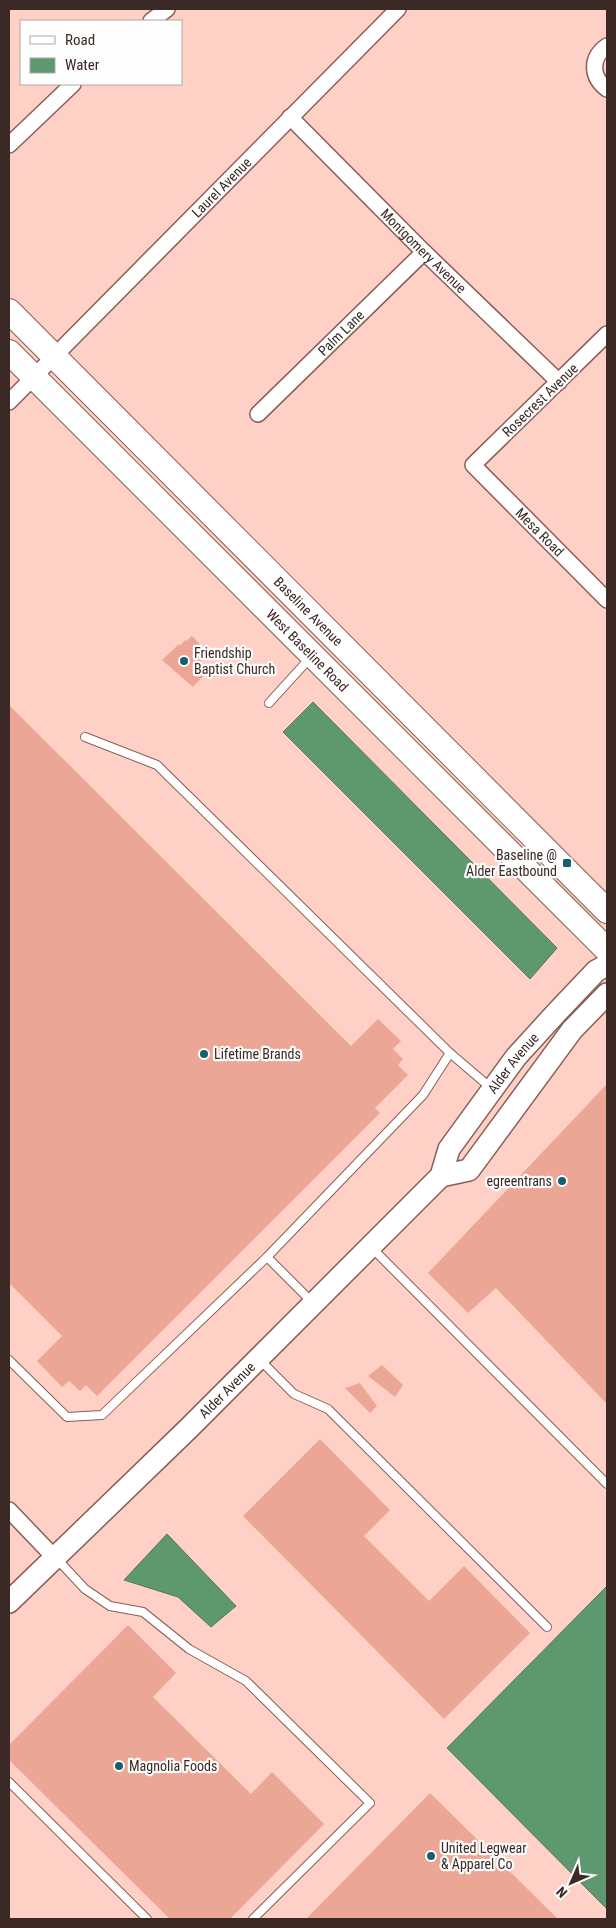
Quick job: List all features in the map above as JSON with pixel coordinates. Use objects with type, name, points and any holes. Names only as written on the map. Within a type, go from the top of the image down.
[{"type":"main road","name":"Baseline Avenue","points":[[9,311],[44,366],[607,911]]},
{"type":"main road","name":"West Baseline Road","points":[[9,352],[44,366],[314,655],[607,950]]},
{"type":"main road","name":"Alder Avenue","points":[[9,1602],[188,1429],[441,1176],[449,1149],[516,1057],[596,971],[607,965]]},
{"type":"main road","name":"Alder Avenue","points":[[441,1176],[469,1170],[572,1030],[607,994]]},
{"type":"street","points":[[153,20],[167,9]]},
{"type":"street","name":"Laurel Avenue","points":[[9,402],[398,9]]},
{"type":"street","points":[[607,46],[599,53],[595,61],[594,70],[596,78],[607,89]]},
{"type":"street","points":[[9,145],[71,85]]},
{"type":"street","name":"Montgomery Avenue","points":[[290,117],[424,252],[559,382]]},
{"type":"street","name":"Palm Lane","points":[[258,414],[424,252]]},
{"type":"street","name":"Rosecrest Avenue","points":[[473,465],[607,334]]},
{"type":"street","name":"Mesa Road","points":[[473,465],[607,600]]},
{"type":"street","points":[[9,1510],[54,1557]]},
{"type":"lane","points":[[269,702],[314,655]]},
{"type":"lane","points":[[85,737],[157,765],[450,1053],[492,1090]]},
{"type":"lane","points":[[9,1360],[66,1416],[102,1415],[267,1257],[423,1095],[450,1053]]},
{"type":"lane","points":[[371,1246],[607,1484]]},
{"type":"lane","points":[[267,1257],[314,1303]]},
{"type":"lane","points":[[258,1359],[294,1394],[328,1409],[547,1627]]},
{"type":"lane","points":[[54,1557],[85,1589],[110,1606],[143,1612],[189,1649],[246,1682],[370,1803],[254,1919]]},
{"type":"lane","points":[[9,1782],[147,1919]]},
{"type":"water","points":[[313,702],[557,948],[530,979],[283,732]]},
{"type":"water","points":[[167,1534],[236,1606],[211,1627],[178,1597],[124,1580]]},
{"type":"water","points":[[607,1586],[607,1909],[447,1748]]},
{"type":"building","points":[[192,636],[204,648],[199,653],[204,659],[197,665],[206,673],[193,687],[162,660],[179,644],[181,645]]},
{"type":"building","name":"Lifetime Brands","points":[[9,705],[351,1046],[378,1019],[401,1041],[393,1049],[403,1059],[398,1065],[408,1075],[375,1108],[380,1113],[97,1396],[86,1385],[80,1391],[69,1381],[62,1387],[37,1361],[62,1336],[9,1283]]},
{"type":"building","name":"egreentrans","points":[[607,1084],[607,1404],[496,1288],[468,1313],[428,1273]]},
{"type":"building","points":[[382,1365],[403,1385],[395,1397],[368,1376]]},
{"type":"building","points":[[360,1383],[377,1406],[370,1413],[345,1388]]},
{"type":"building","points":[[320,1439],[390,1510],[364,1536],[429,1601],[464,1566],[530,1633],[444,1719],[243,1516]]},
{"type":"building","name":"Magnolia Foods","points":[[128,1625],[176,1673],[153,1697],[251,1794],[272,1772],[324,1824],[230,1919],[170,1919],[9,1760],[9,1745]]},
{"type":"building","name":"United Legwear & Apparel Co","points":[[430,1793],[558,1919],[306,1919]]},
{"type":"place","name":"Friendship Baptist Church","points":[[184,661]]},
{"type":"place","name":"Baseline @ Alder Eastbound","points":[[567,863]]},
{"type":"place","name":"Lifetime Brands","points":[[204,1054]]},
{"type":"place","name":"egreentrans","points":[[562,1181]]},
{"type":"place","name":"Magnolia Foods","points":[[119,1766]]},
{"type":"place","name":"United Legwear & Apparel Co","points":[[431,1856]]}]
